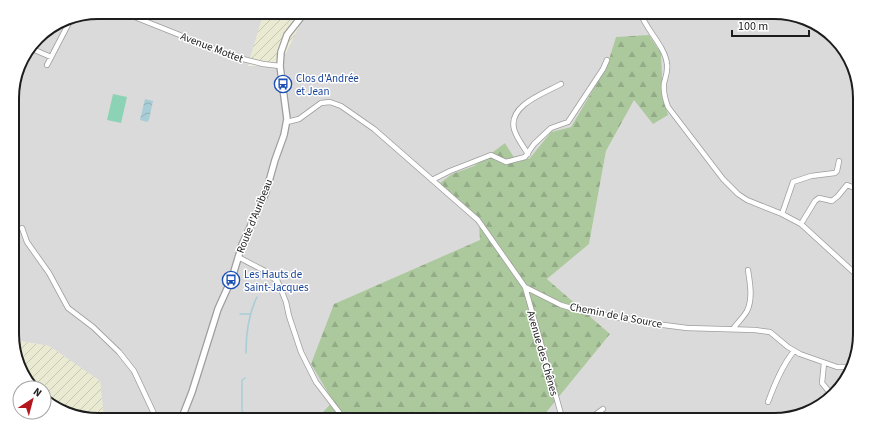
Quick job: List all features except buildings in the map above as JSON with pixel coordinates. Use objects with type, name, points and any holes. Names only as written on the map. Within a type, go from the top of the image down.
[{"type":"street","name":"Avenue Mottet","points":[[140,19],[235,57],[263,64],[280,66]]},
{"type":"street","name":"Route d'Auribeau","points":[[184,413],[192,392],[218,309],[232,278],[242,245],[266,192],[288,122],[280,66],[281,52],[284,41],[299,19]]},
{"type":"street","points":[[643,19],[660,47],[668,64],[664,83],[664,95],[668,107],[723,179],[738,194],[747,200],[782,214],[801,224],[853,272]]},
{"type":"street","points":[[47,65],[68,25]]},
{"type":"street","points":[[35,50],[51,57]]},
{"type":"street","points":[[432,180],[450,171],[491,156],[506,162],[525,157],[534,144],[551,128],[568,122],[603,69],[607,60]]},
{"type":"street","points":[[528,154],[514,129],[516,113],[522,106],[561,84]]},
{"type":"street","name":"Chemin de la Source","points":[[288,122],[299,119],[321,103],[330,102],[341,106],[374,129],[478,220],[525,287],[561,304],[581,311],[687,328],[755,330],[770,332],[794,351],[837,368],[846,367]]},
{"type":"street","points":[[782,214],[793,182],[811,176],[835,173],[837,171],[839,161]]},
{"type":"street","points":[[801,224],[815,201],[819,198],[832,201],[847,185],[853,187]]},
{"type":"street","points":[[22,228],[27,242],[49,273],[68,308],[93,327],[119,352],[134,371],[154,413]]},
{"type":"street","points":[[238,257],[265,271],[278,282],[286,302],[301,352],[316,382],[340,413]]},
{"type":"street","points":[[733,329],[749,305],[751,290],[748,270]]},
{"type":"street","name":"Avenue des Chênes","points":[[525,287],[561,413]]},
{"type":"street","points":[[768,402],[776,379],[794,351]]},
{"type":"street","points":[[824,363],[822,383],[829,390]]},
{"type":"street","points":[[598,413],[603,409]]},
{"type":"shaded area","points":[[93,19],[262,19],[248,66],[284,66],[282,38],[294,19],[774,19],[800,23],[818,32],[840,54],[847,68],[853,98],[852,344],[847,364],[840,378],[818,400],[800,409],[779,413],[546,413],[610,334],[547,279],[589,244],[606,151],[634,99],[663,97],[661,53],[607,66],[571,127],[551,132],[530,158],[517,162],[505,143],[474,166],[452,174],[440,183],[479,224],[481,240],[334,304],[333,401],[322,413],[103,413],[100,381],[49,346],[20,341],[19,93],[25,68],[32,54],[50,35],[68,25]]},
{"type":"green space","points":[[262,19],[303,19],[280,66],[249,61]]},
{"type":"green space","points":[[649,35],[661,53],[663,97],[668,115],[653,124],[634,100],[606,151],[589,244],[547,279],[610,334],[546,413],[322,413],[333,401],[311,364],[334,304],[480,240],[479,224],[440,183],[452,174],[474,166],[505,143],[517,162],[530,158],[551,132],[571,127],[607,66],[616,37]]},
{"type":"green space","points":[[113,94],[127,97],[121,123],[107,120]]},
{"type":"green space","points":[[20,341],[49,346],[100,381],[103,413],[72,409],[52,398],[52,380],[34,380],[25,364]]},
{"type":"water","points":[[145,99],[153,101],[149,120],[147,122],[140,120]]},
{"type":"waterway","points":[[246,353],[248,325],[251,311],[257,297]]},
{"type":"waterway","points":[[240,314],[250,314]]},
{"type":"waterway","points":[[243,413],[242,380],[245,378]]},
{"type":"place","name":"Clos d'Andrée et Jean","points":[[283,84]]},
{"type":"place","name":"Les Hauts de Saint-Jacques","points":[[231,280]]}]
